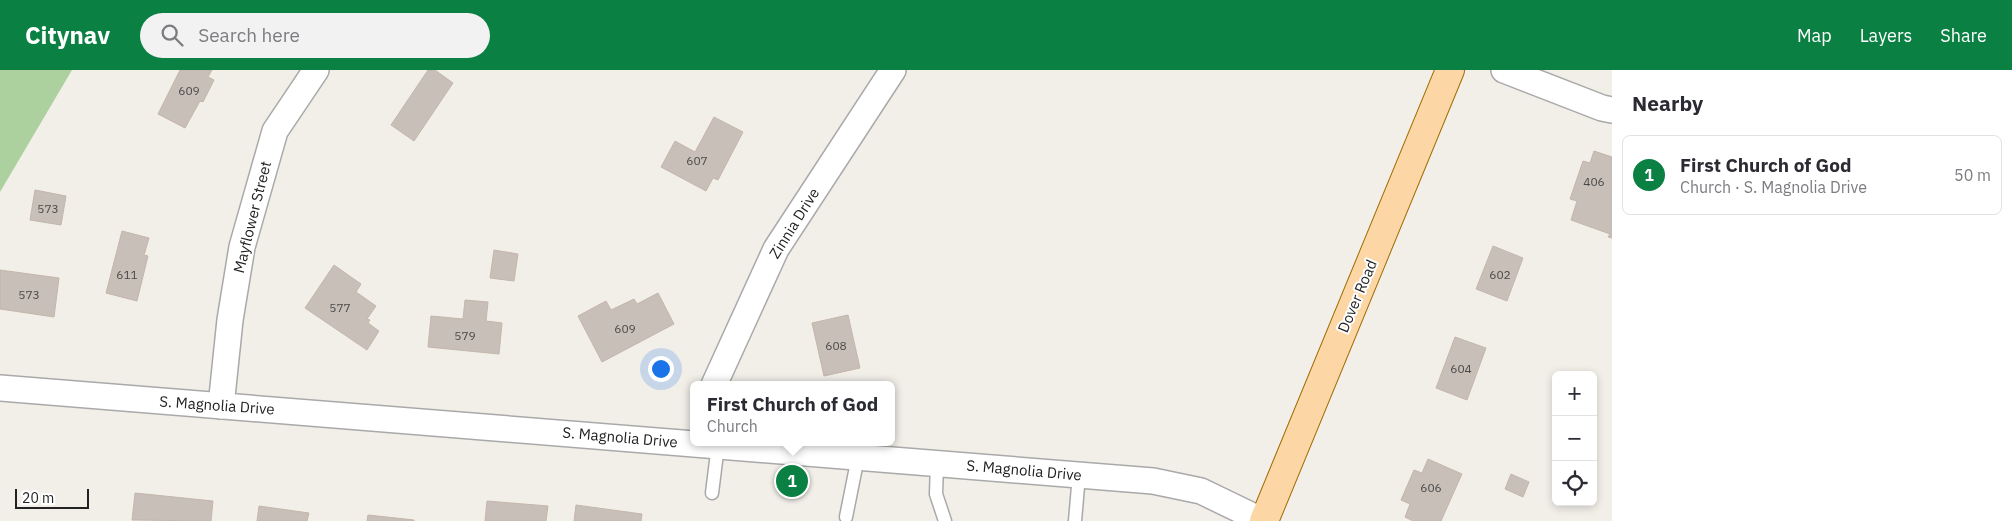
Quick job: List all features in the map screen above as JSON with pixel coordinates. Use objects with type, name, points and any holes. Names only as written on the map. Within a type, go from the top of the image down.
[{"type":"main road","name":"Dover Road","points":[[1263,521],[1450,70]]},
{"type":"street","name":"Mayflower Street","points":[[221,406],[230,320],[242,247],[275,131],[316,70]]},
{"type":"street","name":"Zinnia Drive","points":[[716,381],[776,249],[893,70]]},
{"type":"street","points":[[1504,70],[1602,108],[1612,110]]},
{"type":"street","name":"S. Magnolia Drive","points":[[0,388],[221,406],[690,436]]},
{"type":"street","name":"S. Magnolia Drive","points":[[718,446],[1153,481],[1180,485],[1201,491],[1263,521]]},
{"type":"lane","points":[[712,493],[718,446]]},
{"type":"lane","points":[[846,517],[858,457]]},
{"type":"lane","points":[[937,463],[936,494],[945,521]]},
{"type":"lane","points":[[1074,521],[1078,475]]},
{"type":"green space","points":[[0,70],[72,70],[0,192]]},
{"type":"building","points":[[180,70],[212,70],[208,77],[214,80],[203,102],[200,101],[185,128],[158,114]]},
{"type":"building","points":[[428,70],[435,70],[453,83],[414,141],[391,125]]},
{"type":"building","points":[[714,117],[743,132],[718,180],[713,178],[706,191],[661,167],[675,141],[695,152]]},
{"type":"building","points":[[1594,151],[1612,157],[1612,238],[1608,237],[1610,234],[1571,220],[1577,201],[1570,199],[1583,161],[1590,163]]},
{"type":"building","points":[[35,190],[66,196],[61,225],[30,220]]},
{"type":"building","points":[[122,231],[149,238],[144,255],[148,256],[137,301],[106,293]]},
{"type":"building","points":[[1493,246],[1523,258],[1507,301],[1476,289]]},
{"type":"building","points":[[494,250],[518,254],[514,281],[490,278]]},
{"type":"building","points":[[334,265],[361,284],[356,292],[376,306],[367,319],[370,320],[368,323],[379,331],[367,350],[305,308]]},
{"type":"building","points":[[0,270],[59,278],[54,317],[0,309]]},
{"type":"building","points":[[658,293],[674,324],[602,362],[578,316],[606,301],[611,310],[634,299],[637,304]]},
{"type":"building","points":[[465,300],[488,302],[486,321],[502,323],[499,354],[428,347],[431,316],[463,319]]},
{"type":"building","points":[[848,315],[860,368],[824,376],[812,323]]},
{"type":"building","points":[[1455,337],[1486,348],[1467,400],[1436,388]]},
{"type":"building","points":[[1428,459],[1462,474],[1441,521],[1413,521],[1405,517],[1410,504],[1401,500],[1414,470],[1422,473]]},
{"type":"building","points":[[1511,474],[1529,482],[1523,497],[1505,489]]},
{"type":"building","points":[[135,493],[213,501],[211,521],[132,520]]},
{"type":"building","points":[[487,501],[548,506],[546,521],[485,521]]},
{"type":"building","points":[[576,505],[642,514],[641,521],[574,521]]},
{"type":"building","points":[[259,506],[309,513],[307,521],[257,521]]},
{"type":"building","points":[[368,515],[414,520],[414,521],[367,521]]},
{"type":"place","name":"First Church of God","points":[[792,481]]}]
